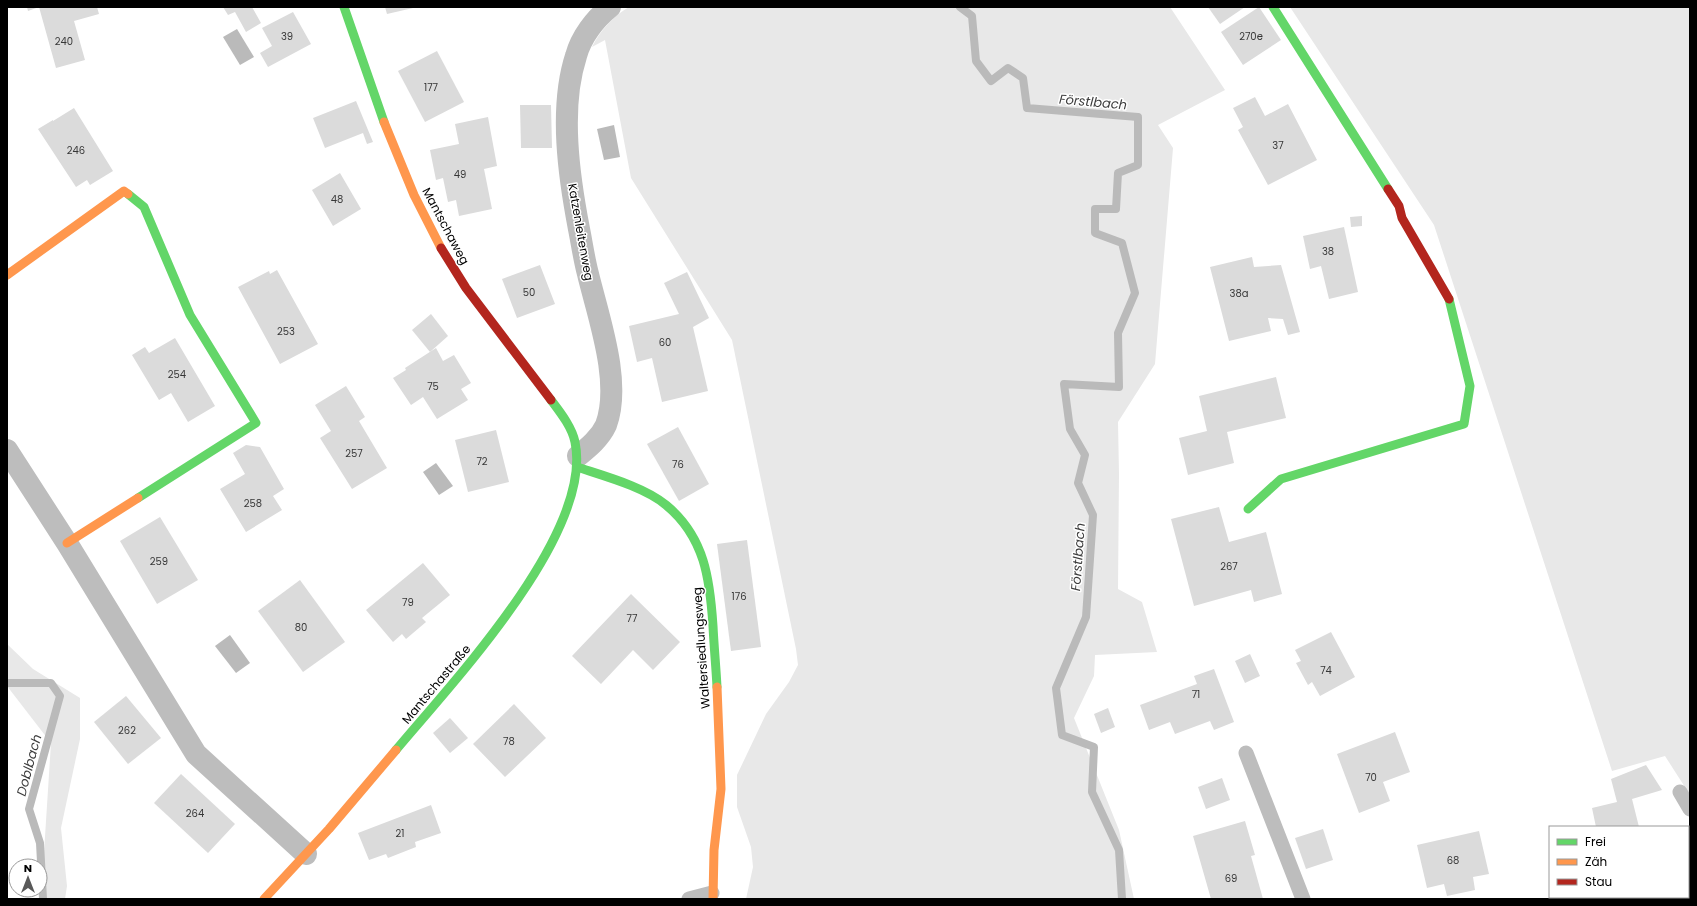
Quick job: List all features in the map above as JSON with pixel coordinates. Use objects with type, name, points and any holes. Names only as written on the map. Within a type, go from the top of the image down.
[{"type":"street","name":"Mantschaweg","points":[[344,7],[376,100],[407,177],[444,254],[479,305],[516,352],[561,414],[574,439],[577,461]]},
{"type":"street","name":"Katzenleitenweg","points":[[577,461],[596,441],[606,425],[611,402],[610,366],[587,272],[569,163],[569,88],[576,55],[587,32],[610,7]]},
{"type":"street","points":[[1248,509],[1280,479],[1464,424],[1470,386],[1450,300],[1402,218],[1399,206],[1273,7]]},
{"type":"street","points":[[7,275],[124,191],[144,207],[190,315],[256,423],[67,543]]},
{"type":"street","points":[[7,450],[67,543],[196,754],[306,854]]},
{"type":"street","name":"Mantschastraße","points":[[264,899],[350,806],[499,626],[535,572],[562,522],[573,492],[577,461]]},
{"type":"street","name":"Waltersiedlungsweg","points":[[577,461],[617,481],[650,495],[666,505],[684,523],[702,555],[710,586],[716,668],[721,789],[714,850],[713,896]]},
{"type":"lane","points":[[1246,753],[1303,899]]},
{"type":"lane","points":[[1680,792],[1690,809]]},
{"type":"lane","points":[[688,899],[713,896]]},
{"type":"shaded area","points":[[629,7],[1170,7],[1225,90],[1158,125],[1173,148],[1155,364],[1118,422],[1118,589],[1142,602],[1157,652],[1095,655],[1094,676],[1074,718],[1119,830],[1134,899],[746,899],[753,867],[751,847],[737,807],[737,775],[766,714],[789,682],[798,665],[796,649],[732,340],[631,178],[605,40],[592,47],[608,24]]},
{"type":"shaded area","points":[[1290,7],[1690,7],[1690,795],[1665,756],[1612,771],[1434,225]]},
{"type":"shaded area","points":[[237,29],[254,57],[240,65],[223,37]]},
{"type":"shaded area","points":[[614,125],[620,157],[604,160],[597,129]]},
{"type":"shaded area","points":[[436,463],[453,486],[439,495],[423,472]]},
{"type":"shaded area","points":[[230,635],[250,663],[236,673],[215,646]]},
{"type":"shaded area","points":[[7,644],[33,669],[80,698],[80,739],[61,828],[67,886],[65,899],[41,899],[48,898],[48,858],[44,858],[51,743],[7,686]]},
{"type":"building","points":[[27,7],[39,7],[28,11]]},
{"type":"building","points":[[39,7],[97,7],[99,14],[74,21],[85,60],[56,68]]},
{"type":"building","points":[[223,7],[252,7],[261,23],[246,32],[235,12],[228,15]]},
{"type":"building","points":[[385,7],[413,7],[413,8],[387,14]]},
{"type":"building","points":[[1208,7],[1245,7],[1220,24]]},
{"type":"building","points":[[1259,7],[1281,40],[1243,65],[1221,32]]},
{"type":"building","points":[[293,12],[311,44],[268,67],[260,53],[272,46],[262,28]]},
{"type":"building","points":[[437,51],[464,102],[425,122],[398,71]]},
{"type":"building","points":[[1255,97],[1265,116],[1288,104],[1317,160],[1268,185],[1238,130],[1243,127],[1233,108]]},
{"type":"building","points":[[356,101],[373,142],[367,144],[363,133],[325,148],[313,118]]},
{"type":"building","points":[[520,105],[551,105],[552,148],[521,148]]},
{"type":"building","points":[[74,108],[113,171],[90,185],[87,180],[76,187],[38,129]]},
{"type":"building","points":[[488,117],[497,166],[484,169],[492,209],[459,216],[456,200],[448,202],[443,178],[436,180],[430,150],[459,144],[455,124]]},
{"type":"building","points":[[340,173],[361,209],[333,226],[312,190]]},
{"type":"building","points":[[1362,216],[1362,226],[1351,227],[1350,217]]},
{"type":"building","points":[[1344,227],[1358,292],[1329,299],[1321,266],[1310,269],[1303,236]]},
{"type":"building","points":[[1252,257],[1254,267],[1281,265],[1300,332],[1288,335],[1283,319],[1268,318],[1271,331],[1229,341],[1210,267]]},
{"type":"building","points":[[540,265],[555,304],[517,318],[502,279]]},
{"type":"building","points":[[277,270],[318,344],[280,364],[238,287],[269,271],[270,274]]},
{"type":"building","points":[[687,272],[709,318],[693,327],[708,391],[662,402],[652,358],[637,362],[629,326],[679,314],[664,283]]},
{"type":"building","points":[[431,314],[448,336],[430,352],[412,330]]},
{"type":"building","points":[[175,338],[215,406],[188,422],[171,393],[159,400],[132,355],[145,347],[149,353]]},
{"type":"building","points":[[436,348],[443,361],[454,355],[471,383],[461,389],[468,400],[437,419],[423,397],[411,405],[393,378],[406,370],[405,368]]},
{"type":"building","points":[[1276,377],[1286,418],[1227,432],[1234,463],[1188,475],[1179,438],[1207,431],[1199,396]]},
{"type":"building","points":[[346,386],[365,417],[359,421],[387,468],[352,489],[320,438],[331,431],[315,405]]},
{"type":"building","points":[[678,427],[709,484],[679,501],[647,444]]},
{"type":"building","points":[[496,430],[509,482],[468,492],[455,440]]},
{"type":"building","points":[[246,445],[260,447],[284,489],[273,496],[282,510],[246,532],[220,489],[245,474],[233,453]]},
{"type":"building","points":[[1219,507],[1229,542],[1266,532],[1282,594],[1254,602],[1251,590],[1194,606],[1171,519]]},
{"type":"building","points":[[160,517],[198,580],[157,604],[120,541]]},
{"type":"building","points":[[747,540],[761,647],[731,651],[717,544]]},
{"type":"building","points":[[423,563],[450,595],[422,618],[426,622],[406,639],[402,634],[393,642],[366,610]]},
{"type":"building","points":[[300,580],[345,642],[303,672],[258,611]]},
{"type":"building","points":[[631,594],[680,642],[653,670],[633,650],[601,684],[572,656]]},
{"type":"building","points":[[1331,632],[1355,677],[1320,696],[1312,682],[1308,685],[1296,663],[1301,661],[1295,650]]},
{"type":"building","points":[[1250,654],[1260,676],[1245,683],[1235,661]]},
{"type":"building","points":[[1214,669],[1234,722],[1214,730],[1210,721],[1175,734],[1170,722],[1149,730],[1140,705],[1197,684],[1194,676]]},
{"type":"building","points":[[126,696],[161,738],[128,764],[94,722]]},
{"type":"building","points":[[514,704],[546,738],[505,777],[473,744]]},
{"type":"building","points":[[1108,708],[1115,727],[1101,733],[1094,714]]},
{"type":"building","points":[[450,718],[468,738],[450,753],[433,733]]},
{"type":"building","points":[[1395,732],[1410,772],[1383,782],[1390,801],[1359,813],[1337,754]]},
{"type":"building","points":[[1646,765],[1662,790],[1632,799],[1639,826],[1596,826],[1592,808],[1617,802],[1611,779]]},
{"type":"building","points":[[181,774],[235,824],[208,853],[154,803]]},
{"type":"building","points":[[1222,778],[1230,800],[1206,809],[1198,787]]},
{"type":"building","points":[[431,805],[441,833],[415,842],[416,847],[388,858],[386,854],[369,860],[358,833]]},
{"type":"building","points":[[1245,821],[1255,855],[1251,856],[1263,899],[1211,899],[1193,836]]},
{"type":"building","points":[[1323,829],[1333,860],[1306,869],[1295,838]]},
{"type":"building","points":[[1479,831],[1489,874],[1473,877],[1475,890],[1447,896],[1444,884],[1427,888],[1417,845]]},
{"type":"building","points":[[1617,898],[1680,898],[1680,899]]},
{"type":"waterway","name":"Förstlbach","points":[[960,7],[972,16],[976,61],[991,81],[1008,68],[1023,78],[1027,108],[1138,117],[1138,165],[1118,173],[1116,209],[1095,209],[1095,233],[1122,243],[1135,293],[1118,333],[1119,387],[1064,384],[1070,429],[1085,455],[1078,483],[1093,515],[1086,617],[1056,688],[1062,735],[1094,747],[1092,792],[1119,850],[1122,899]]},
{"type":"waterway","name":"Doblbach","points":[[7,683],[51,683],[60,696],[29,809],[40,843],[43,899]]},
{"type":"traffic: fast","points":[[344,7],[384,122]]},
{"type":"traffic: fast","points":[[1273,7],[1388,189]]},
{"type":"traffic: fast","points":[[128,194],[144,207],[190,315],[256,423],[138,498]]},
{"type":"traffic: fast","points":[[1248,509],[1281,479],[1464,424],[1470,386],[1449,299]]},
{"type":"traffic: fast","points":[[396,750],[482,647],[514,605],[541,562],[563,519],[575,479],[575,442],[568,425],[551,400]]},
{"type":"traffic: fast","points":[[577,467],[636,487],[647,493],[666,505],[689,531],[703,560],[710,592],[717,687]]},
{"type":"traffic: slow","points":[[384,122],[414,195],[441,248]]},
{"type":"traffic: slow","points":[[7,275],[124,191],[128,194]]},
{"type":"traffic: slow","points":[[67,543],[138,498]]},
{"type":"traffic: slow","points":[[713,899],[714,850],[721,789],[717,687]]},
{"type":"traffic: slow","points":[[264,899],[329,829],[396,750]]},
{"type":"traffic: jam","points":[[1388,189],[1399,206],[1402,218],[1449,299]]},
{"type":"traffic: jam","points":[[441,248],[466,288],[551,400]]}]
